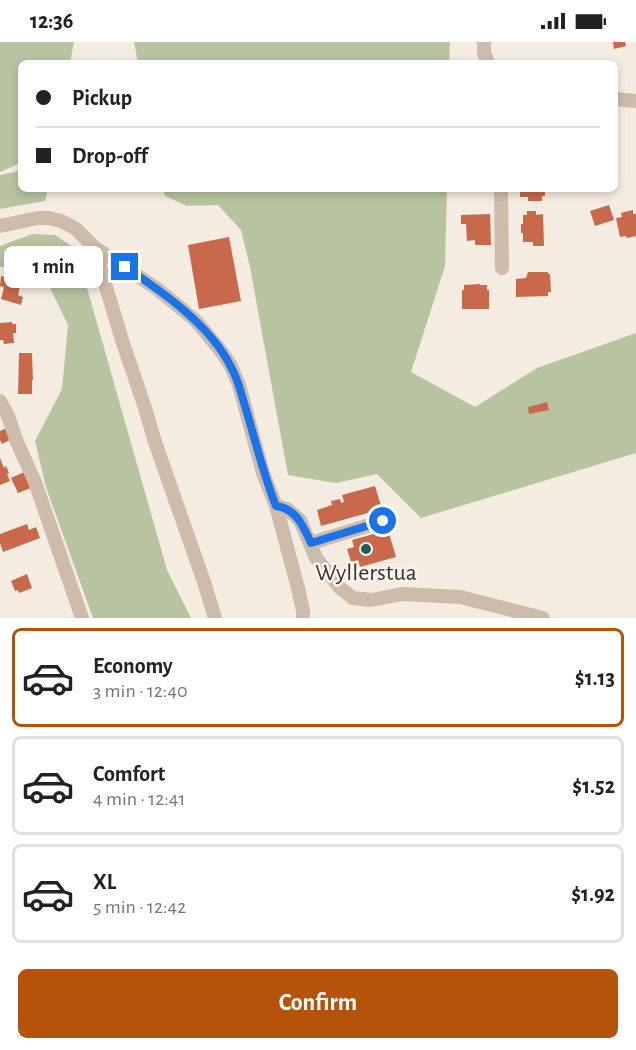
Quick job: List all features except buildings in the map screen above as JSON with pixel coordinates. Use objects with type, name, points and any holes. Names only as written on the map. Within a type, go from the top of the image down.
[{"type":"street","points":[[483,42],[487,60]]},
{"type":"street","points":[[618,99],[636,101]]},
{"type":"street","points":[[501,192],[502,268]]},
{"type":"street","points":[[0,226],[49,218],[76,229],[94,247],[170,299],[196,321],[221,351],[231,366],[239,385],[263,473],[276,506],[303,618]]},
{"type":"street","points":[[94,247],[122,340],[215,618]]},
{"type":"street","points":[[0,401],[35,482],[82,618]]},
{"type":"street","points":[[276,506],[287,509],[300,520],[316,558],[340,588],[353,598],[371,600],[402,594],[460,597],[543,618]]},
{"type":"street","points":[[311,543],[383,521]]},
{"type":"green space","points":[[0,42],[74,42],[71,60],[18,60],[18,163],[0,172]]},
{"type":"green space","points":[[134,42],[450,42],[449,60],[137,60]]},
{"type":"green space","points":[[18,170],[18,192],[47,192],[45,201],[0,209],[0,175]]},
{"type":"green space","points":[[164,192],[447,192],[445,266],[411,372],[475,407],[537,368],[636,333],[636,453],[421,518],[377,474],[336,483],[288,475],[250,267],[241,230],[218,205],[187,206],[165,196]]},
{"type":"green space","points":[[32,234],[55,235],[76,249],[167,570],[191,618],[93,618],[46,487],[35,441],[62,389],[68,325],[40,267],[0,267],[0,246]]},
{"type":"place","name":"Wyllerstua","points":[[366,549]]},
{"type":"route","points":[[125,267],[156,288],[196,321],[221,351],[231,366],[239,385],[263,473],[276,506],[284,507],[300,520],[311,543],[383,521]]}]
